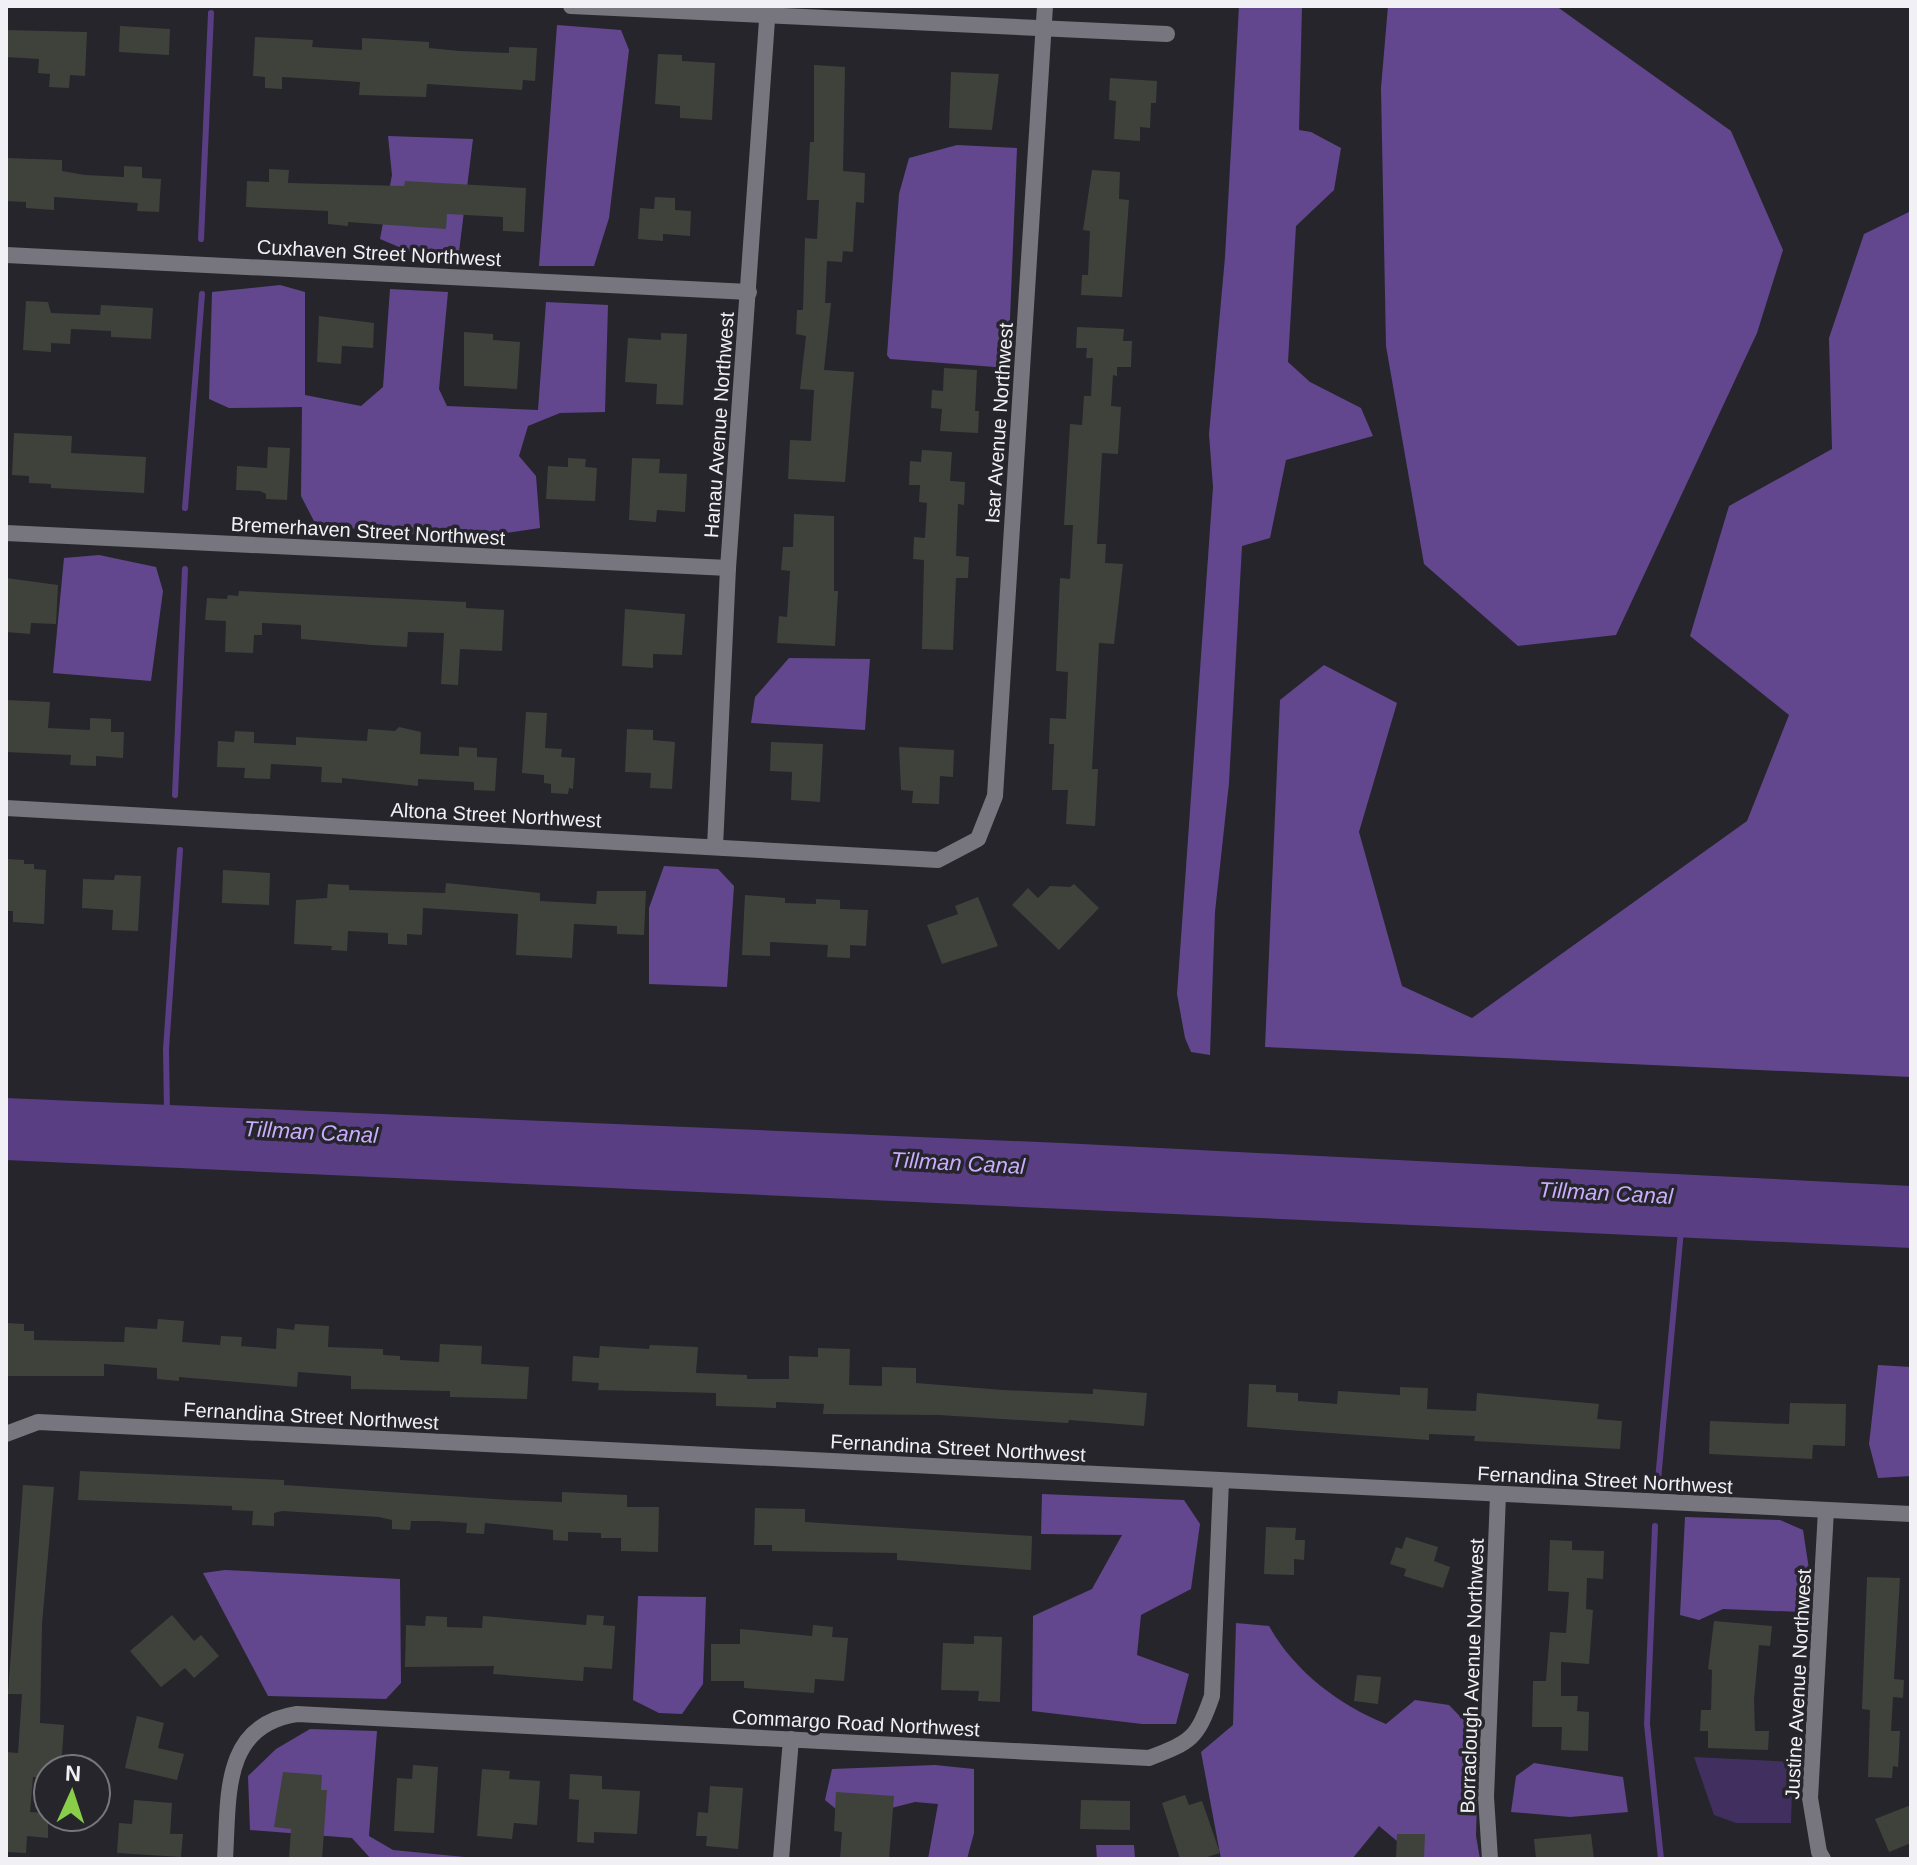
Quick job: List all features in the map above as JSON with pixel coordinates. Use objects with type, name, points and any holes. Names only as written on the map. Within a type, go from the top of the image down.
[{"type":"street","points":[[571,6],[768,12],[1167,34]]},
{"type":"street","name":"Isar Avenue Northwest","points":[[978,839],[995,796],[1045,6]]},
{"type":"street","name":"Hanau Avenue Northwest","points":[[715,847],[728,568],[768,12]]},
{"type":"street","name":"Cuxhaven Street Northwest","points":[[6,255],[749,292]]},
{"type":"street","name":"Bremerhaven Street Northwest","points":[[6,533],[728,568]]},
{"type":"street","name":"Altona Street Northwest","points":[[6,808],[938,860],[978,839]]},
{"type":"street","name":"Fernandina Street Northwest","points":[[6,1434],[38,1422],[1911,1514]]},
{"type":"street","name":"Commargo Road Northwest","points":[[225,1859],[231,1779],[240,1749],[255,1730],[273,1718],[297,1714],[1149,1758],[1180,1747],[1200,1729],[1212,1696],[1221,1481]]},
{"type":"street","name":"Borraclough Avenue Northwest","points":[[1490,1859],[1486,1797],[1498,1495]]},
{"type":"street","name":"Justine Avenue Northwest","points":[[1823,1859],[1819,1852],[1810,1798],[1826,1510]]},
{"type":"street","points":[[781,1859],[791,1739]]},
{"type":"shaded area","points":[[1239,6],[1302,6],[1299,130],[1311,132],[1341,148],[1334,190],[1296,226],[1288,362],[1310,382],[1361,408],[1373,436],[1286,460],[1270,538],[1242,546],[1229,783],[1215,912],[1210,1055],[1191,1052],[1185,1038],[1177,994],[1213,487],[1209,434],[1225,257]]},
{"type":"shaded area","points":[[1388,6],[1556,6],[1731,131],[1783,250],[1757,333],[1616,635],[1518,646],[1424,564],[1386,346],[1381,88]]},
{"type":"shaded area","points":[[557,25],[621,30],[629,50],[609,218],[594,266],[539,266]]},
{"type":"shaded area","points":[[388,136],[473,139],[458,260],[420,256],[380,239],[392,175]]},
{"type":"shaded area","points":[[957,145],[1017,148],[1008,368],[890,359],[887,355],[899,194],[909,158]]},
{"type":"shaded area","points":[[1911,211],[1911,1077],[1265,1047],[1280,700],[1324,665],[1397,703],[1359,832],[1402,986],[1472,1018],[1747,821],[1789,715],[1690,636],[1729,506],[1832,449],[1829,338],[1864,234]]},
{"type":"shaded area","points":[[280,285],[305,292],[305,395],[361,406],[383,387],[390,289],[448,292],[439,389],[447,406],[538,410],[546,302],[608,305],[605,412],[560,413],[528,426],[519,456],[536,476],[540,528],[473,538],[378,532],[315,523],[301,496],[302,407],[229,408],[209,399],[212,292]]},
{"type":"shaded area","points":[[99,555],[156,567],[163,591],[151,681],[53,673],[64,558]]},
{"type":"shaded area","points":[[789,658],[870,659],[865,730],[751,723],[755,697]]},
{"type":"shaded area","points":[[664,866],[718,869],[734,886],[727,987],[649,984],[649,908]]},
{"type":"shaded area","points":[[1878,1365],[1911,1367],[1911,1476],[1878,1478],[1869,1444]]},
{"type":"shaded area","points":[[1042,1494],[1184,1500],[1200,1524],[1191,1589],[1141,1615],[1137,1655],[1189,1674],[1176,1724],[1142,1724],[1032,1711],[1033,1616],[1092,1589],[1122,1535],[1041,1534]]},
{"type":"shaded area","points":[[1685,1517],[1780,1520],[1803,1530],[1809,1569],[1803,1612],[1723,1609],[1699,1620],[1680,1615]]},
{"type":"shaded area","points":[[225,1570],[400,1579],[401,1683],[386,1699],[268,1696],[203,1573]]},
{"type":"shaded area","points":[[638,1596],[706,1597],[703,1684],[682,1714],[659,1713],[633,1700]]},
{"type":"shaded area","points":[[1236,1623],[1269,1626],[1291,1658],[1319,1685],[1351,1707],[1386,1724],[1415,1700],[1449,1705],[1479,1736],[1476,1836],[1480,1859],[1409,1859],[1409,1851],[1379,1826],[1352,1859],[1221,1859],[1201,1752],[1233,1725]]},
{"type":"shaded area","points":[[310,1729],[377,1731],[369,1836],[393,1850],[485,1859],[371,1859],[352,1838],[250,1830],[248,1776],[276,1749]]},
{"type":"shaded area","points":[[1694,1757],[1793,1762],[1791,1823],[1736,1823],[1714,1815]]},
{"type":"shaded area","points":[[1534,1763],[1623,1777],[1628,1812],[1570,1817],[1511,1812],[1516,1776]]},
{"type":"shaded area","points":[[935,1765],[974,1769],[974,1833],[967,1859],[928,1859],[938,1804],[915,1802],[848,1819],[825,1800],[832,1769]]},
{"type":"shaded area","points":[[1096,1845],[1134,1845],[1135,1859],[1097,1859]]},
{"type":"water","name":"Tillman Canal","points":[[6,1098],[1062,1143],[1911,1186],[1911,1248],[6,1160]]},
{"type":"building","points":[[120,26],[170,29],[169,55],[119,52]]},
{"type":"building","points":[[6,30],[87,32],[85,76],[70,75],[69,88],[49,87],[50,74],[38,73],[39,59],[6,57]]},
{"type":"building","points":[[255,37],[313,40],[312,47],[362,50],[362,38],[429,42],[429,48],[459,51],[509,53],[509,47],[537,48],[535,81],[523,80],[522,90],[427,84],[426,97],[359,95],[360,82],[282,77],[282,89],[265,88],[265,77],[253,76]]},
{"type":"building","points":[[658,54],[682,55],[682,61],[715,63],[712,120],[680,118],[680,106],[655,104]]},
{"type":"building","points":[[814,65],[845,67],[843,171],[865,173],[864,203],[856,202],[853,252],[843,251],[842,262],[827,261],[825,303],[831,303],[824,370],[854,372],[845,482],[788,479],[790,440],[811,441],[814,390],[800,389],[806,336],[796,334],[797,310],[803,310],[805,238],[817,239],[819,200],[807,200],[810,142],[814,142]]},
{"type":"building","points":[[951,72],[999,74],[992,130],[949,128]]},
{"type":"building","points":[[1110,78],[1157,81],[1156,103],[1151,103],[1150,128],[1140,127],[1140,141],[1114,139],[1116,101],[1109,100]]},
{"type":"building","points":[[6,158],[62,160],[62,171],[85,175],[124,177],[124,166],[142,167],[142,178],[161,179],[159,212],[137,211],[138,203],[54,197],[54,210],[26,208],[26,202],[6,201]]},
{"type":"building","points":[[269,169],[289,170],[288,183],[404,186],[405,181],[526,188],[524,232],[503,231],[503,217],[447,214],[446,229],[348,222],[348,226],[328,224],[328,211],[246,207],[247,181],[269,182]]},
{"type":"building","points":[[1092,170],[1120,172],[1119,199],[1129,200],[1122,297],[1081,295],[1082,275],[1088,275],[1090,231],[1083,230]]},
{"type":"building","points":[[655,197],[675,198],[675,210],[691,211],[690,236],[663,234],[663,241],[638,239],[640,208],[654,209]]},
{"type":"building","points":[[26,301],[48,302],[51,313],[100,315],[101,305],[153,308],[151,339],[111,337],[111,331],[71,329],[70,344],[51,343],[51,352],[23,350]]},
{"type":"building","points":[[319,316],[374,323],[373,348],[342,346],[341,364],[317,362]]},
{"type":"building","points":[[1077,327],[1124,329],[1123,341],[1132,341],[1131,367],[1117,367],[1117,376],[1113,375],[1111,406],[1121,407],[1118,454],[1102,453],[1097,544],[1106,544],[1105,563],[1123,564],[1114,644],[1099,643],[1092,769],[1098,769],[1095,826],[1066,824],[1068,790],[1052,790],[1054,744],[1049,744],[1050,718],[1066,719],[1068,672],[1056,671],[1060,578],[1070,579],[1073,525],[1064,525],[1070,424],[1082,425],[1084,396],[1091,396],[1093,358],[1086,358],[1087,348],[1076,348]]},
{"type":"building","points":[[464,332],[493,334],[493,340],[520,342],[517,389],[464,386]]},
{"type":"building","points":[[661,333],[687,334],[683,405],[656,404],[657,384],[625,382],[628,338],[661,340]]},
{"type":"building","points":[[944,368],[977,370],[975,411],[979,411],[978,433],[940,431],[942,409],[931,408],[932,390],[943,391]]},
{"type":"building","points":[[14,433],[72,436],[71,453],[146,457],[144,493],[51,488],[51,484],[29,483],[29,476],[12,475]]},
{"type":"building","points":[[268,447],[290,448],[287,500],[266,499],[266,494],[260,491],[236,490],[237,466],[267,468]]},
{"type":"building","points":[[922,450],[952,452],[950,481],[965,482],[964,505],[958,504],[956,556],[969,557],[968,578],[956,578],[953,650],[922,649],[924,560],[913,559],[914,537],[925,538],[927,503],[919,502],[920,485],[909,485],[910,461],[921,462]]},
{"type":"building","points":[[568,458],[586,459],[585,467],[597,468],[595,501],[546,499],[548,466],[568,467]]},
{"type":"building","points":[[632,458],[660,459],[659,473],[687,474],[685,512],[657,510],[656,522],[629,520]]},
{"type":"building","points":[[794,514],[834,516],[834,591],[838,591],[835,646],[777,643],[779,616],[787,617],[790,571],[781,570],[783,547],[793,547]]},
{"type":"building","points":[[6,578],[58,585],[56,624],[31,623],[30,634],[6,632]]},
{"type":"building","points":[[239,591],[466,602],[466,608],[504,610],[502,651],[460,649],[458,685],[441,684],[444,633],[408,632],[407,647],[301,639],[301,625],[262,623],[262,635],[254,635],[253,653],[225,652],[226,621],[205,620],[207,598],[227,599],[228,595],[238,596]]},
{"type":"building","points":[[625,609],[685,614],[682,655],[653,654],[653,668],[622,666]]},
{"type":"building","points":[[6,700],[50,702],[48,728],[90,730],[90,718],[111,719],[111,732],[124,732],[123,758],[96,756],[96,766],[70,765],[71,755],[6,752]]},
{"type":"building","points":[[526,712],[547,713],[545,748],[562,749],[561,757],[575,758],[573,789],[569,788],[568,794],[551,793],[551,784],[544,783],[544,775],[522,773]]},
{"type":"building","points":[[399,727],[421,732],[420,754],[459,756],[459,747],[477,748],[477,757],[497,758],[495,791],[474,790],[474,782],[418,779],[418,786],[342,778],[342,783],[321,782],[322,767],[271,764],[270,779],[244,778],[245,768],[217,767],[218,741],[234,742],[235,731],[254,732],[254,743],[296,745],[296,737],[367,741],[368,729],[395,731]]},
{"type":"building","points":[[627,729],[653,730],[653,740],[675,742],[672,789],[650,788],[651,773],[625,772]]},
{"type":"building","points":[[771,742],[823,744],[820,802],[791,800],[792,772],[770,771]]},
{"type":"building","points":[[899,747],[954,750],[953,777],[940,776],[939,804],[912,803],[913,791],[901,790]]},
{"type":"building","points":[[6,859],[24,860],[24,864],[34,864],[34,869],[46,870],[44,924],[13,922],[13,911],[6,911]]},
{"type":"building","points":[[223,870],[270,873],[269,905],[222,903]]},
{"type":"building","points":[[115,875],[141,876],[138,931],[112,930],[113,910],[82,908],[83,879],[114,880]]},
{"type":"building","points":[[446,883],[540,893],[540,901],[596,904],[597,891],[646,891],[644,935],[617,934],[617,926],[574,924],[572,958],[516,955],[518,914],[423,908],[422,935],[407,934],[407,945],[388,944],[388,933],[348,931],[347,951],[331,950],[332,946],[294,944],[296,900],[327,898],[328,884],[349,885],[349,890],[445,893]]},
{"type":"building","points":[[1074,884],[1099,908],[1059,950],[1012,905],[1028,888],[1038,898],[1050,886],[1070,887]]},
{"type":"building","points":[[745,895],[785,898],[785,903],[816,904],[816,899],[840,900],[840,909],[868,910],[866,946],[850,945],[850,958],[827,957],[828,945],[770,942],[770,956],[742,955]]},
{"type":"building","points":[[978,897],[998,946],[942,964],[927,925],[958,914],[955,906]]},
{"type":"building","points":[[158,1319],[184,1321],[182,1342],[220,1345],[221,1336],[242,1337],[241,1346],[276,1349],[277,1328],[294,1330],[295,1324],[329,1326],[328,1347],[383,1349],[383,1355],[400,1356],[400,1360],[439,1362],[440,1344],[482,1346],[481,1364],[529,1367],[527,1399],[450,1397],[450,1391],[351,1389],[351,1376],[298,1372],[297,1387],[179,1377],[179,1381],[157,1379],[157,1368],[104,1364],[104,1376],[6,1376],[6,1323],[24,1324],[24,1331],[34,1331],[34,1340],[124,1342],[125,1327],[157,1329]]},
{"type":"building","points":[[650,1345],[698,1347],[696,1373],[747,1375],[747,1379],[789,1379],[789,1356],[818,1357],[818,1348],[850,1349],[849,1385],[882,1386],[882,1367],[916,1368],[916,1383],[1093,1394],[1093,1389],[1147,1393],[1144,1426],[939,1415],[823,1414],[824,1404],[776,1402],[776,1408],[716,1406],[716,1393],[598,1390],[599,1383],[572,1381],[573,1356],[599,1358],[600,1346],[649,1349]]},
{"type":"building","points":[[1249,1384],[1276,1385],[1276,1392],[1298,1393],[1298,1401],[1337,1404],[1338,1391],[1400,1395],[1400,1387],[1428,1388],[1427,1409],[1476,1411],[1477,1393],[1599,1404],[1597,1419],[1622,1421],[1620,1449],[1474,1441],[1475,1436],[1429,1434],[1429,1440],[1247,1427]]},
{"type":"building","points":[[1790,1403],[1846,1404],[1845,1446],[1813,1445],[1812,1459],[1709,1454],[1710,1421],[1789,1424]]},
{"type":"building","points":[[80,1471],[284,1480],[284,1485],[510,1500],[562,1502],[562,1492],[627,1495],[627,1507],[659,1507],[658,1552],[621,1551],[621,1538],[601,1538],[601,1533],[568,1532],[568,1541],[553,1540],[553,1530],[485,1523],[484,1534],[466,1533],[467,1523],[436,1521],[411,1521],[410,1530],[392,1529],[392,1520],[379,1517],[282,1511],[274,1513],[274,1526],[252,1525],[253,1511],[232,1510],[232,1506],[78,1500]]},
{"type":"building","points":[[23,1485],[54,1487],[42,1624],[40,1723],[64,1725],[62,1753],[32,1753],[32,1833],[48,1833],[48,1838],[27,1836],[26,1853],[6,1852],[6,1752],[18,1753],[22,1694],[8,1694]]},
{"type":"building","points":[[755,1508],[805,1509],[805,1522],[1032,1536],[1031,1570],[897,1560],[897,1553],[772,1551],[772,1545],[754,1545]]},
{"type":"building","points":[[1266,1527],[1296,1528],[1295,1540],[1305,1540],[1304,1560],[1294,1559],[1294,1575],[1264,1574]]},
{"type":"building","points":[[1406,1537],[1438,1547],[1434,1561],[1450,1567],[1443,1588],[1404,1576],[1406,1569],[1390,1564],[1396,1547],[1402,1549]]},
{"type":"building","points":[[1550,1540],[1572,1541],[1572,1550],[1604,1551],[1603,1579],[1587,1578],[1586,1609],[1593,1610],[1589,1664],[1561,1662],[1561,1696],[1578,1696],[1577,1711],[1589,1712],[1588,1751],[1561,1750],[1562,1727],[1532,1727],[1533,1681],[1546,1681],[1550,1632],[1566,1633],[1569,1592],[1548,1591]]},
{"type":"building","points":[[1867,1577],[1900,1578],[1894,1679],[1904,1680],[1903,1698],[1893,1697],[1891,1731],[1900,1731],[1898,1767],[1893,1766],[1892,1778],[1868,1777],[1870,1710],[1862,1709]]},
{"type":"building","points":[[172,1615],[194,1641],[201,1635],[219,1656],[194,1678],[185,1668],[161,1687],[130,1651]]},
{"type":"building","points":[[587,1615],[604,1616],[603,1625],[615,1626],[612,1669],[584,1667],[583,1681],[493,1674],[494,1666],[405,1667],[406,1625],[425,1626],[426,1616],[447,1617],[447,1627],[482,1628],[483,1616],[586,1625]]},
{"type":"building","points":[[1714,1621],[1772,1626],[1770,1646],[1759,1645],[1754,1700],[1755,1731],[1769,1731],[1768,1750],[1708,1748],[1708,1731],[1700,1731],[1701,1710],[1711,1710],[1712,1670],[1708,1669]]},
{"type":"building","points":[[813,1625],[833,1627],[832,1637],[848,1638],[844,1681],[815,1679],[814,1693],[744,1688],[744,1681],[711,1681],[711,1644],[740,1644],[740,1629],[812,1636]]},
{"type":"building","points":[[974,1636],[1002,1637],[1000,1702],[978,1701],[979,1691],[941,1690],[943,1643],[974,1644]]},
{"type":"building","points":[[1357,1675],[1381,1677],[1378,1704],[1354,1701]]},
{"type":"building","points":[[137,1716],[164,1723],[158,1748],[184,1754],[177,1780],[125,1768]]},
{"type":"building","points":[[413,1765],[438,1767],[434,1833],[394,1831],[397,1778],[412,1779]]},
{"type":"building","points":[[482,1769],[510,1771],[509,1779],[540,1781],[537,1825],[514,1823],[512,1839],[477,1836]]},
{"type":"building","points":[[283,1772],[322,1775],[321,1790],[327,1790],[322,1859],[289,1859],[291,1829],[274,1827]]},
{"type":"building","points":[[570,1774],[602,1776],[602,1789],[640,1791],[637,1834],[594,1832],[594,1843],[577,1842],[579,1800],[569,1799]]},
{"type":"building","points":[[710,1786],[743,1788],[738,1849],[706,1846],[707,1836],[696,1836],[698,1812],[708,1813]]},
{"type":"building","points":[[836,1792],[894,1796],[889,1859],[840,1859],[842,1832],[834,1831]]},
{"type":"building","points":[[1185,1795],[1189,1805],[1202,1801],[1220,1853],[1201,1859],[1180,1859],[1162,1803]]},
{"type":"building","points":[[134,1800],[172,1803],[170,1834],[183,1834],[181,1857],[117,1853],[119,1823],[132,1824]]},
{"type":"building","points":[[1081,1800],[1130,1801],[1130,1830],[1080,1829]]},
{"type":"building","points":[[1911,1805],[1911,1843],[1889,1852],[1875,1819]]},
{"type":"building","points":[[1397,1834],[1425,1834],[1424,1859],[1396,1859]]},
{"type":"building","points":[[1591,1834],[1594,1859],[1536,1859],[1534,1839]]},
{"type":"waterway","points":[[201,239],[211,13]]},
{"type":"waterway","points":[[185,508],[202,294]]},
{"type":"waterway","points":[[175,795],[185,569]]},
{"type":"waterway","points":[[167,1113],[166,1049],[180,850]]},
{"type":"waterway","points":[[1658,1480],[1681,1230]]},
{"type":"waterway","points":[[1655,1526],[1647,1724],[1661,1859]]}]
